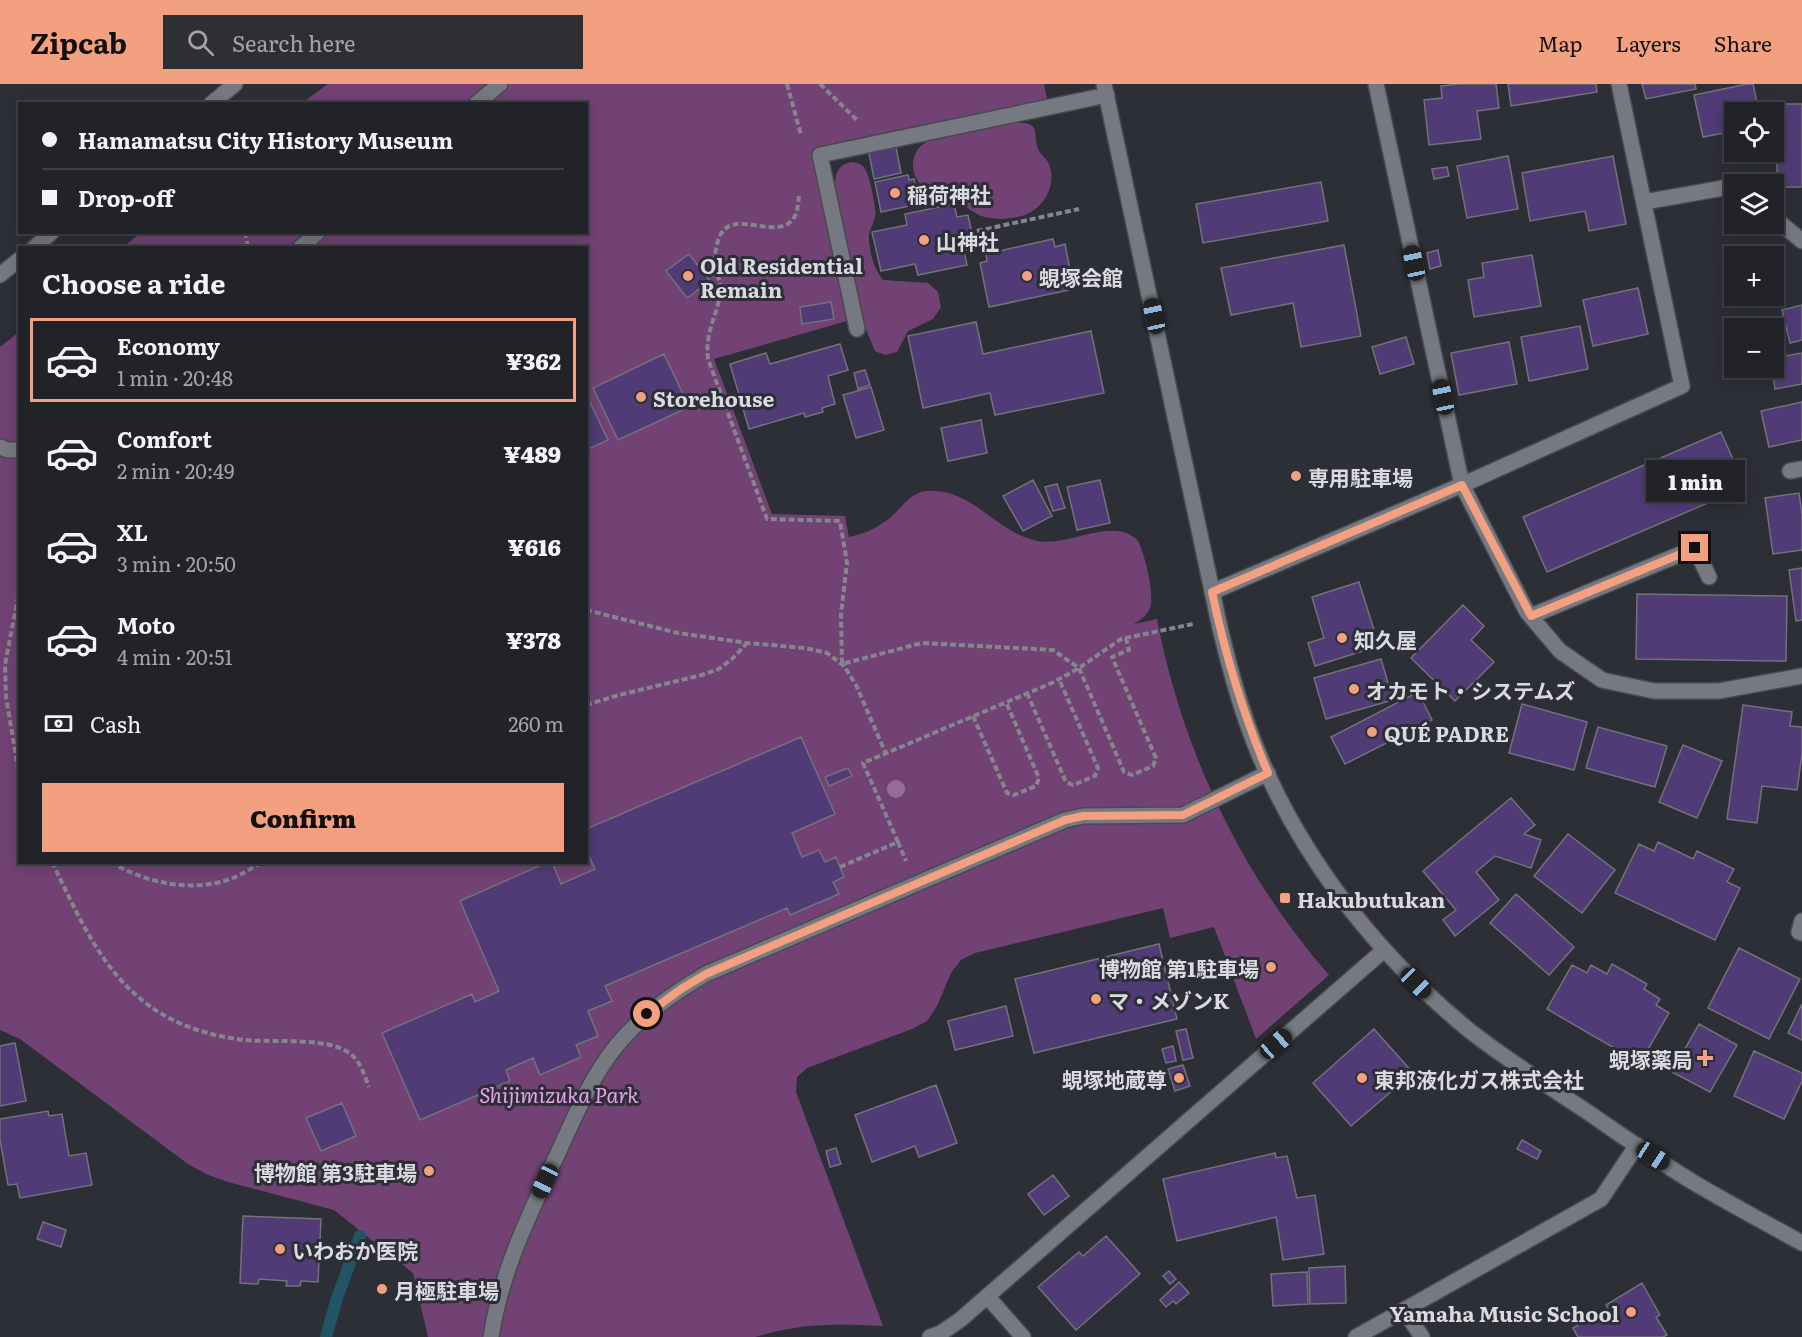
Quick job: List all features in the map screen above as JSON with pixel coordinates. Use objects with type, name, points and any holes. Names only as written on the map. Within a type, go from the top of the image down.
[{"type":"street","points":[[214,102],[236,84]]},
{"type":"street","points":[[478,102],[500,84]]},
{"type":"street","points":[[1376,84],[1462,485],[1531,616],[1560,651],[1602,680],[1654,691],[1719,691],[1802,676]]},
{"type":"street","points":[[1212,592],[1462,485],[1682,386],[1619,84]]},
{"type":"street","points":[[857,329],[820,155],[1106,89],[1231,673],[1248,725],[1268,773],[1294,824],[1323,871],[1384,950],[1429,996],[1471,1031],[1515,1064],[1701,1187],[1802,1243]]},
{"type":"street","points":[[1644,202],[1724,188]]},
{"type":"street","points":[[1784,226],[1802,241]]},
{"type":"street","points":[[36,246],[50,234]]},
{"type":"street","points":[[302,246],[316,234]]},
{"type":"street","points":[[0,275],[18,261]]},
{"type":"street","points":[[0,447],[18,450]]},
{"type":"street","points":[[1531,616],[1695,548],[1709,577]]},
{"type":"street","points":[[491,1337],[501,1287],[516,1242],[586,1092],[617,1045],[658,1005],[706,974],[1065,820],[1083,816],[1183,815],[1268,773]]},
{"type":"street","points":[[1802,921],[1798,932],[1802,933]]},
{"type":"street","points":[[930,1337],[941,1333],[960,1320],[1384,950]]},
{"type":"street","points":[[1356,1337],[1601,1199],[1637,1145]]},
{"type":"street","points":[[987,1296],[1023,1337]]},
{"type":"street","points":[[1404,1310],[1422,1337]]},
{"type":"path","points":[[787,84],[802,140]]},
{"type":"path","points":[[820,84],[880,142]]},
{"type":"path","points":[[800,190],[798,209],[793,219],[785,226],[735,224],[725,228],[719,236],[715,267],[722,285],[721,295],[708,332],[706,345],[708,359],[768,519],[840,521],[847,563],[841,614],[842,664]]},
{"type":"path","points":[[977,231],[1079,209]]},
{"type":"path","points":[[18,594],[5,665],[6,697],[18,768]]},
{"type":"path","points":[[16,602],[18,606]]},
{"type":"path","points":[[588,610],[678,633],[827,653],[842,664],[856,685],[886,754]]},
{"type":"path","points":[[840,867],[898,842],[863,763],[1059,679],[1121,639],[1168,629]]},
{"type":"path","points":[[842,664],[922,643],[1053,650],[1079,668],[1124,772],[1132,775],[1153,766],[1156,758],[1112,657],[1130,650],[1126,638]]},
{"type":"path","points":[[588,704],[719,669],[747,643]]},
{"type":"path","points":[[1027,693],[1066,782],[1073,785],[1095,776],[1098,768],[1059,679]]},
{"type":"path","points":[[973,716],[1007,793],[1014,795],[1036,786],[1039,778],[1006,702]]},
{"type":"path","points":[[53,864],[100,954],[111,970],[138,998],[171,1019],[207,1033],[245,1040],[339,1047],[352,1056],[362,1070],[369,1087]]},
{"type":"path","points":[[115,864],[150,881],[191,886],[232,878],[259,864]]},
{"type":"green space","name":"Shijimizuka Park","points":[[328,84],[1044,84],[1047,99],[820,146],[814,150],[812,158],[847,321],[714,359],[772,514],[845,516],[849,537],[882,524],[920,492],[942,492],[971,503],[1009,529],[1037,541],[1059,541],[1112,531],[1131,535],[1137,540],[1150,581],[1151,604],[1147,613],[1134,624],[1157,619],[1182,716],[1219,809],[1242,853],[1269,896],[1297,936],[1329,975],[1256,1039],[1214,927],[1170,938],[1163,908],[975,953],[961,960],[951,973],[937,1006],[927,1021],[912,1029],[807,1068],[797,1077],[796,1092],[883,1326],[818,1326],[788,1329],[755,1337],[428,1337],[413,1273],[334,1210],[206,1174],[188,1164],[20,1039],[0,1030],[0,347],[18,333],[18,864],[588,864],[588,246],[124,246],[139,234],[588,234],[588,102],[303,102]]},
{"type":"green space","points":[[1013,123],[1033,126],[1039,151],[1051,170],[1050,186],[1044,200],[1025,215],[999,219],[986,217],[960,203],[933,195],[925,190],[916,178],[914,157],[921,146],[928,141]]},
{"type":"green space","points":[[851,162],[858,163],[868,175],[875,213],[869,234],[870,251],[880,276],[883,280],[928,283],[938,292],[941,307],[933,319],[908,331],[897,352],[885,355],[875,351],[865,327],[835,183],[839,169]]},
{"type":"building","points":[[1496,84],[1499,108],[1477,111],[1481,139],[1429,145],[1424,100],[1442,98],[1441,86]]},
{"type":"building","points":[[1508,84],[1596,84],[1597,92],[1511,106]]},
{"type":"building","points":[[1642,84],[1695,84],[1696,89],[1646,99]]},
{"type":"building","points":[[1753,84],[1757,102],[1724,102],[1724,133],[1703,137],[1694,95]]},
{"type":"building","points":[[1784,104],[1802,104],[1802,187],[1784,187],[1784,174],[1777,174],[1777,162],[1784,162]]},
{"type":"building","points":[[896,147],[901,173],[874,179],[869,153]]},
{"type":"building","points":[[1508,156],[1518,209],[1467,218],[1457,166]]},
{"type":"building","points":[[1613,156],[1626,224],[1589,231],[1585,211],[1530,221],[1522,173]]},
{"type":"building","points":[[1447,167],[1449,176],[1434,179],[1432,169]]},
{"type":"building","points":[[908,175],[909,180],[914,179],[918,198],[913,199],[914,205],[881,212],[875,182]]},
{"type":"building","points":[[1321,182],[1328,221],[1203,243],[1196,204]]},
{"type":"building","name":"山神社","points":[[954,204],[957,217],[968,215],[975,248],[964,251],[967,265],[918,275],[915,264],[881,271],[872,232],[907,225],[905,214]]},
{"type":"building","name":"蜆塚会館","points":[[1053,239],[1055,247],[1065,244],[1074,289],[989,307],[980,263],[987,261],[986,254]]},
{"type":"building","points":[[1344,245],[1361,336],[1301,347],[1293,303],[1231,315],[1221,268]]},
{"type":"building","points":[[1438,250],[1441,266],[1430,269],[1427,253]]},
{"type":"building","name":"Old Residential Remain","points":[[689,254],[710,281],[687,298],[666,271]]},
{"type":"building","points":[[1532,255],[1541,306],[1474,317],[1468,280],[1484,277],[1482,263]]},
{"type":"building","points":[[1638,288],[1648,334],[1593,346],[1583,300]]},
{"type":"building","points":[[831,302],[834,319],[802,324],[800,307]]},
{"type":"building","points":[[1802,305],[1802,340],[1790,343],[1782,310]]},
{"type":"building","points":[[976,322],[983,354],[1091,331],[1104,393],[995,415],[990,393],[923,408],[908,336]]},
{"type":"building","points":[[1580,326],[1588,369],[1529,381],[1521,337]]},
{"type":"building","points":[[1406,337],[1414,364],[1380,374],[1372,347]]},
{"type":"building","points":[[1509,342],[1517,384],[1459,395],[1451,353]]},
{"type":"building","points":[[840,344],[848,370],[828,376],[835,404],[822,408],[823,412],[805,417],[804,413],[749,429],[730,364],[766,353],[770,364]]},
{"type":"building","points":[[1802,353],[1802,384],[1775,389],[1773,378],[1784,378],[1784,356]]},
{"type":"building","name":"Storehouse","points":[[664,354],[689,407],[618,440],[593,388]]},
{"type":"building","points":[[865,370],[870,385],[858,389],[854,373]]},
{"type":"building","points":[[871,387],[884,430],[856,438],[843,395]]},
{"type":"building","points":[[588,398],[608,440],[588,449]]},
{"type":"building","points":[[1802,402],[1802,440],[1769,447],[1761,411]]},
{"type":"building","points":[[981,420],[987,453],[948,461],[941,428]]},
{"type":"building","points":[[1721,432],[1745,487],[1547,572],[1523,517]]},
{"type":"building","points":[[1033,480],[1052,516],[1023,531],[1003,496]]},
{"type":"building","points":[[1100,480],[1110,523],[1077,530],[1067,487]]},
{"type":"building","points":[[1057,484],[1065,508],[1053,511],[1045,487]]},
{"type":"building","points":[[1799,493],[1802,515],[1802,550],[1773,554],[1765,498]]},
{"type":"building","points":[[1802,568],[1802,620],[1796,621],[1789,570]]},
{"type":"building","points":[[1359,582],[1379,646],[1315,666],[1308,643],[1324,638],[1312,597]]},
{"type":"building","points":[[1637,594],[1787,596],[1786,661],[1636,659]]},
{"type":"building","points":[[1463,605],[1484,626],[1471,640],[1494,662],[1455,701],[1411,658]]},
{"type":"building","points":[[1381,659],[1393,700],[1326,719],[1314,678]]},
{"type":"building","points":[[1418,692],[1432,720],[1345,764],[1331,737]]},
{"type":"building","points":[[1522,704],[1587,722],[1574,770],[1509,753]]},
{"type":"building","points":[[1743,705],[1792,712],[1790,726],[1802,727],[1802,754],[1797,790],[1762,786],[1757,823],[1727,819]]},
{"type":"building","points":[[1598,727],[1667,746],[1655,787],[1586,768]]},
{"type":"building","points":[[801,737],[835,814],[792,833],[802,857],[819,850],[825,862],[836,857],[844,877],[833,882],[839,894],[790,915],[787,908],[605,986],[612,1001],[588,1011],[598,1036],[576,1045],[581,1057],[540,1075],[533,1058],[506,1070],[510,1081],[420,1120],[382,1033],[472,994],[475,1002],[499,991],[460,901],[543,864],[553,864],[561,884],[595,869],[588,853],[588,828]]},
{"type":"building","points":[[1683,745],[1722,761],[1697,818],[1659,802]]},
{"type":"building","points":[[848,768],[852,776],[829,786],[825,777]]},
{"type":"building","points":[[1511,798],[1535,825],[1524,834],[1541,840],[1531,868],[1495,856],[1476,872],[1499,900],[1455,936],[1443,920],[1456,910],[1423,871]]},
{"type":"building","points":[[1568,834],[1615,870],[1582,913],[1534,876]]},
{"type":"building","points":[[1658,842],[1693,859],[1697,851],[1734,869],[1727,882],[1740,888],[1715,940],[1615,893],[1639,844],[1654,851]]},
{"type":"building","points":[[1516,894],[1574,947],[1549,975],[1490,923]]},
{"type":"building","name":"マ・メゾンK","points":[[1159,944],[1177,1019],[1034,1053],[1015,979]]},
{"type":"building","points":[[1739,948],[1800,979],[1769,1039],[1708,1008]]},
{"type":"building","points":[[1612,964],[1647,984],[1644,989],[1660,999],[1656,1005],[1669,1013],[1640,1063],[1547,1009],[1572,965],[1587,973],[1591,965],[1607,974]]},
{"type":"building","points":[[1802,1004],[1802,1040],[1788,1033]]},
{"type":"building","points":[[1006,1006],[1013,1036],[955,1050],[948,1021]]},
{"type":"building","points":[[1699,1024],[1737,1045],[1710,1092],[1672,1072]]},
{"type":"building","points":[[1186,1029],[1193,1058],[1183,1060],[1176,1031]]},
{"type":"building","points":[[1374,1029],[1413,1073],[1351,1126],[1313,1083]]},
{"type":"building","points":[[15,1043],[26,1101],[0,1106],[0,1046]]},
{"type":"building","points":[[1173,1046],[1176,1061],[1166,1063],[1162,1049]]},
{"type":"building","points":[[1754,1051],[1802,1073],[1802,1081],[1784,1119],[1734,1096]]},
{"type":"building","points":[[1183,1065],[1190,1086],[1175,1091],[1168,1069]]},
{"type":"building","points":[[936,1085],[957,1143],[919,1157],[915,1146],[872,1162],[855,1115]]},
{"type":"building","points":[[342,1103],[356,1136],[321,1151],[306,1118]]},
{"type":"building","points":[[48,1111],[49,1116],[62,1114],[69,1156],[86,1153],[92,1185],[20,1198],[17,1184],[8,1185],[0,1140],[0,1119]]},
{"type":"building","points":[[1522,1140],[1541,1151],[1537,1159],[1517,1149]]},
{"type":"building","points":[[836,1148],[841,1164],[830,1167],[826,1151]]},
{"type":"building","points":[[1275,1153],[1276,1158],[1287,1156],[1297,1198],[1315,1195],[1324,1254],[1283,1260],[1276,1217],[1177,1241],[1163,1179]]},
{"type":"building","points":[[1053,1175],[1069,1196],[1044,1215],[1028,1194]]},
{"type":"building","name":"いわおか医院","points":[[243,1216],[321,1219],[318,1282],[301,1281],[300,1286],[286,1286],[287,1281],[259,1279],[258,1284],[240,1283]]},
{"type":"building","points":[[43,1222],[66,1230],[61,1247],[37,1239]]},
{"type":"building","points":[[1106,1236],[1140,1274],[1076,1330],[1038,1287],[1079,1252],[1083,1256]]},
{"type":"building","points":[[1345,1266],[1346,1303],[1310,1304],[1309,1268]]},
{"type":"building","points":[[1169,1271],[1176,1279],[1170,1284],[1163,1276]]},
{"type":"building","points":[[1307,1272],[1308,1304],[1273,1306],[1271,1274]]},
{"type":"building","points":[[1179,1282],[1189,1293],[1176,1304],[1173,1301],[1166,1307],[1160,1300]]},
{"type":"building","name":"Yamaha Music School","points":[[1642,1283],[1660,1315],[1656,1317],[1667,1335],[1663,1337],[1578,1337],[1573,1328],[1608,1309],[1606,1305]]},
{"type":"waterway","points":[[326,1337],[337,1298],[360,1236]]},
{"type":"place","name":"稲荷神社","points":[[895,193]]},
{"type":"place","name":"山神社","points":[[924,240]]},
{"type":"place","name":"Old Residential Remain","points":[[688,276]]},
{"type":"place","name":"蜆塚会館","points":[[1027,276]]},
{"type":"place","name":"Storehouse","points":[[641,397]]},
{"type":"place","name":"専用駐車場","points":[[1296,476]]},
{"type":"place","name":"知久屋","points":[[1342,638]]},
{"type":"place","name":"オカモト・システムズ","points":[[1354,689]]},
{"type":"place","name":"QUÉ PADRE","points":[[1372,732]]},
{"type":"place","name":"Hakubutukan","points":[[1285,898]]},
{"type":"place","name":"博物館 第1駐車場","points":[[1271,967]]},
{"type":"place","name":"マ・メゾンK","points":[[1096,999]]},
{"type":"place","name":"蜆塚薬局","points":[[1705,1058]]},
{"type":"place","name":"蜆塚地蔵尊","points":[[1179,1078]]},
{"type":"place","name":"東邦液化ガス株式会社","points":[[1362,1078]]},
{"type":"place","name":"博物館 第3駐車場","points":[[429,1171]]},
{"type":"place","name":"いわおか医院","points":[[280,1249]]},
{"type":"place","name":"月極駐車場","points":[[382,1289]]},
{"type":"place","name":"Yamaha Music School","points":[[1631,1312]]},
{"type":"route","points":[[647,1014],[706,974],[1065,820],[1102,815],[1183,815],[1268,773],[1248,725],[1231,673],[1212,592],[1462,485],[1531,616],[1695,548]]}]
